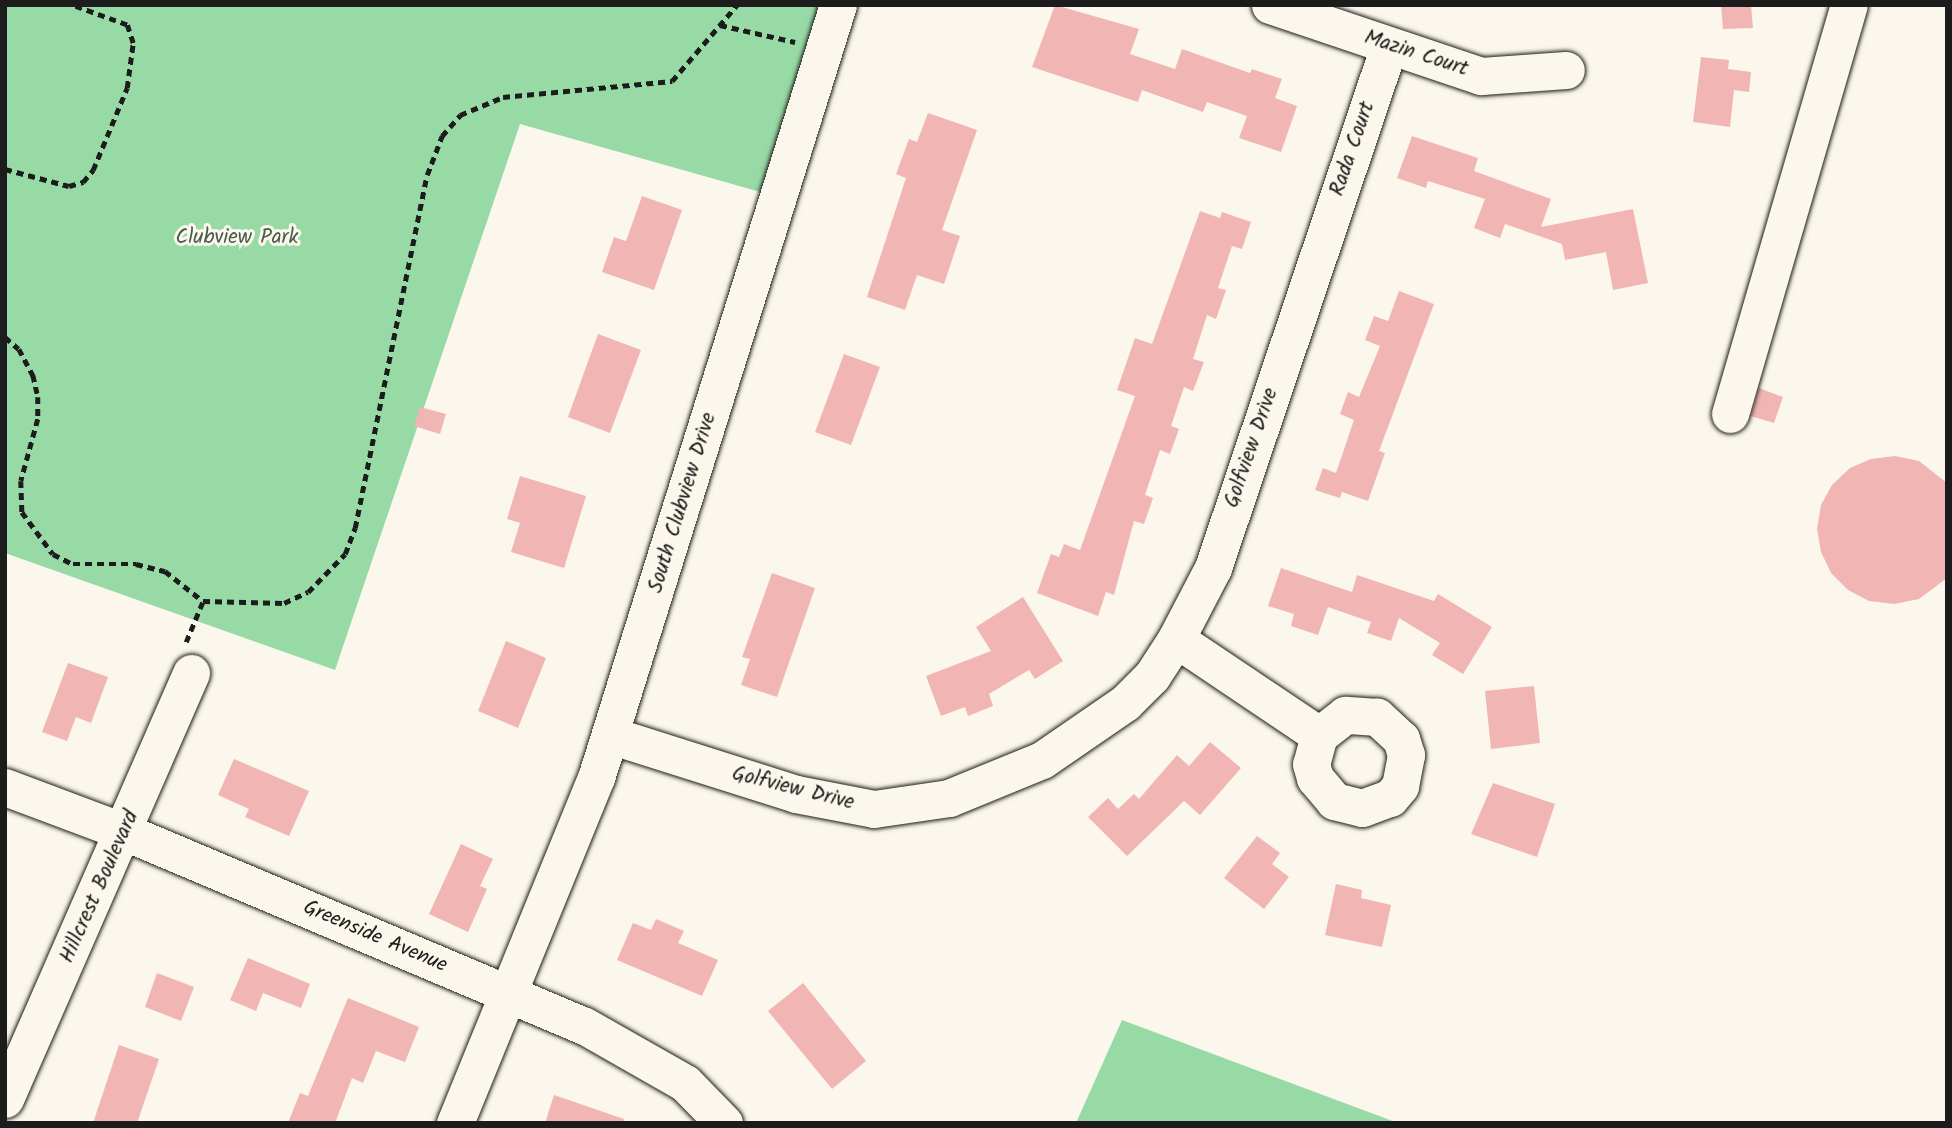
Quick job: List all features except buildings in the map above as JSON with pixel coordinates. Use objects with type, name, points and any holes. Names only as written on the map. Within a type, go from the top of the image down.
[{"type":"street","name":"South Clubview Drive","points":[[455,1123],[510,994],[610,735],[838,5]]},
{"type":"street","name":"Mazin Court","points":[[1270,5],[1482,76],[1566,70]]},
{"type":"street","points":[[1730,414],[1849,5]]},
{"type":"street","name":"Rada Court","points":[[1318,253],[1389,46]]},
{"type":"street","name":"Golfview Drive","points":[[610,735],[796,794],[874,809],[949,798],[1042,760],[1125,703],[1152,676],[1176,639],[1213,568],[1318,253]]},
{"type":"street","points":[[1176,639],[1319,735]]},
{"type":"street","name":"Hillcrest Boulevard","points":[[5,1100],[125,832],[191,673]]},
{"type":"street","name":"Greenside Avenue","points":[[5,787],[125,832],[510,994],[640,1054],[685,1083],[724,1123]]},
{"type":"path","points":[[5,169],[69,186],[83,182],[98,158],[127,88],[133,43],[127,25],[72,5]]},
{"type":"path","points":[[5,337],[19,349],[33,375],[38,397],[38,419],[21,481],[22,512],[34,532],[53,554],[73,564],[136,564],[165,571],[203,601],[284,603],[308,592],[345,554],[365,487],[427,175],[442,136],[460,115],[503,97],[655,86],[671,81],[737,5]]},
{"type":"path","points":[[720,25],[824,50]]},
{"type":"path","points":[[191,673],[184,645],[203,601]]},
{"type":"green space","name":"Clubview Park","points":[[5,5],[838,5],[778,197],[520,124],[335,670],[5,553]]},
{"type":"green space","points":[[1122,1020],[1398,1123],[1076,1123]]}]
